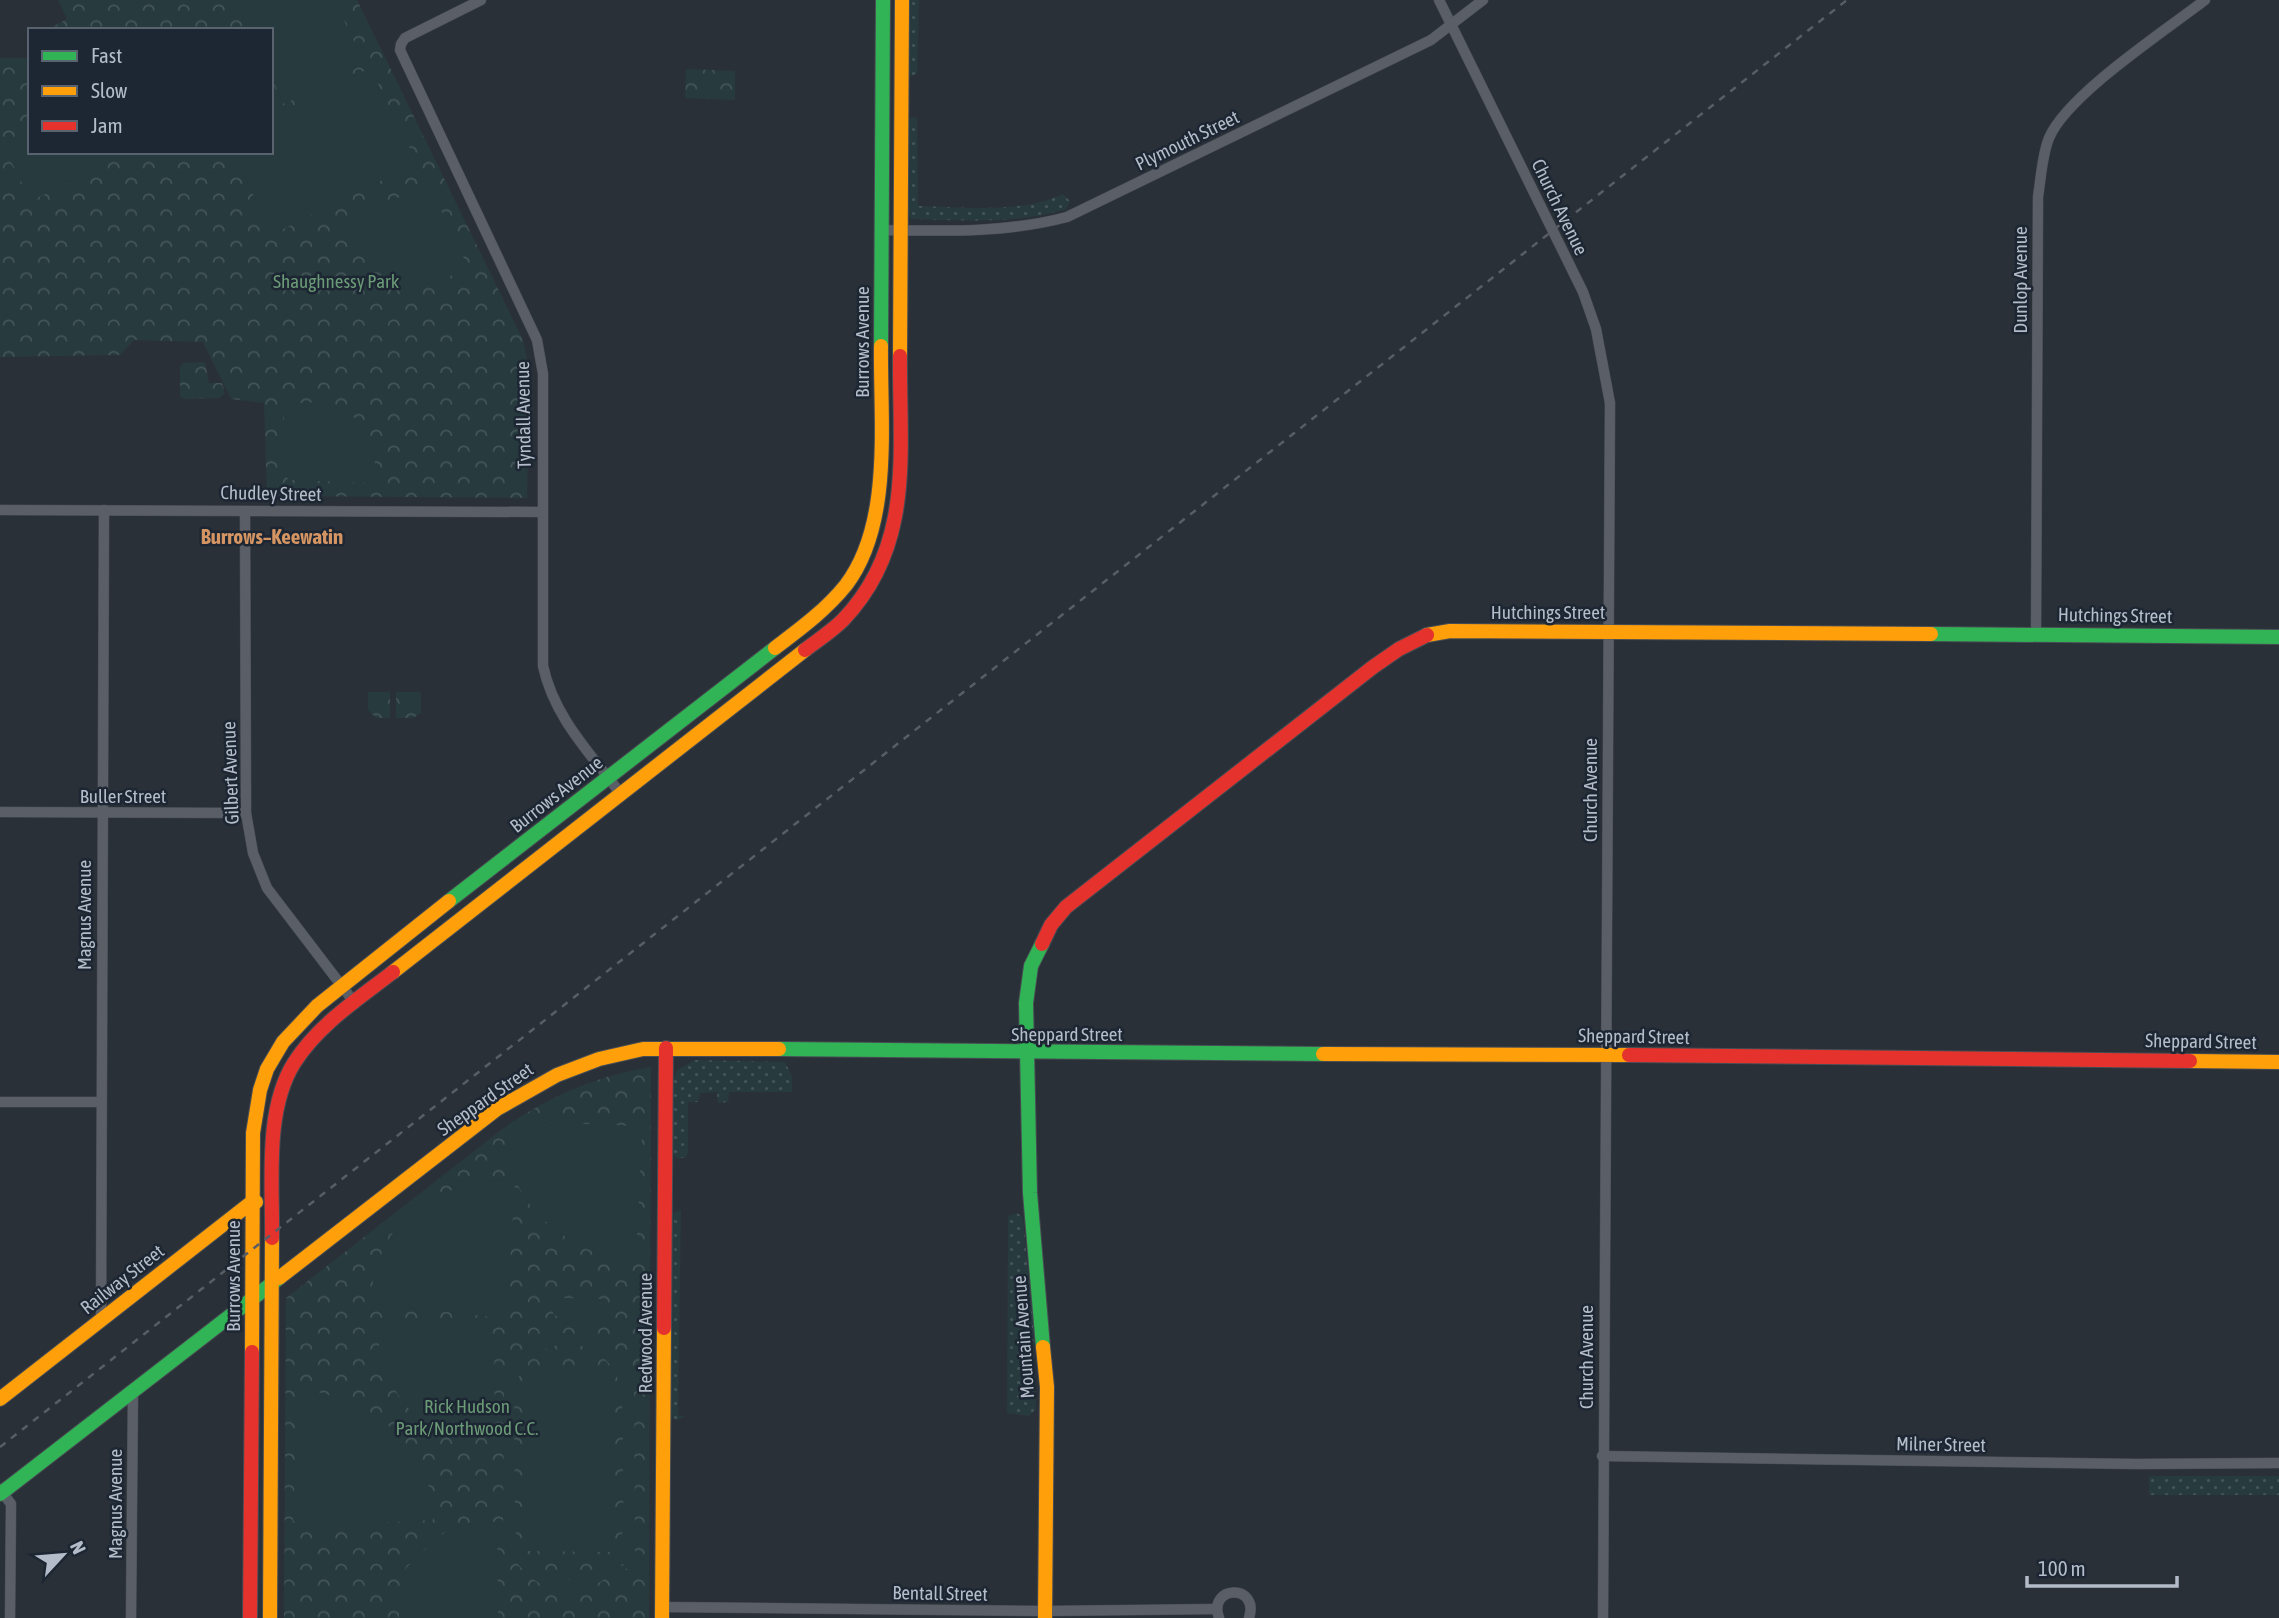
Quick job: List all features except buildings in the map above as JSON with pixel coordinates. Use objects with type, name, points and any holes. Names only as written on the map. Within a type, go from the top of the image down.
[{"type":"street","name":"Tyndall Avenue","points":[[481,0],[408,36],[401,44],[402,55],[537,340],[543,374],[542,654],[546,681],[566,722],[620,793]]},
{"type":"street","name":"Burrows Avenue","points":[[250,1618],[253,1133],[261,1082],[281,1044],[313,1007],[820,613],[838,595],[862,561],[876,522],[880,491],[883,0]]},
{"type":"street","name":"Burrows Avenue","points":[[270,1618],[273,1133],[282,1088],[299,1055],[324,1027],[354,1002],[841,622],[867,592],[891,546],[899,494],[902,0]]},
{"type":"street","name":"Church Avenue","points":[[1439,0],[1583,292],[1596,329],[1610,403],[1603,1618]]},
{"type":"street","name":"Plymouth Street","points":[[881,229],[1005,229],[1068,217],[1431,40],[1483,0]]},
{"type":"street","name":"Dunlop Avenue","points":[[2036,634],[2038,197],[2049,138],[2087,90],[2205,0]]},
{"type":"street","name":"Chudley Street","points":[[0,510],[542,512]]},
{"type":"street","name":"Magnus Avenue","points":[[101,1320],[104,510]]},
{"type":"street","name":"Gilbert Avenue","points":[[245,511],[246,813],[253,853],[267,888],[354,1002]]},
{"type":"street","name":"Hutchings Street","points":[[1026,1054],[1026,1003],[1031,966],[1051,925],[1066,907],[1373,667],[1423,636],[1450,631],[1608,631],[2279,637]]},
{"type":"street","name":"Buller Street","points":[[0,812],[246,813]]},
{"type":"street","name":"Sheppard Street","points":[[1,1492],[520,1093],[559,1073],[614,1053],[666,1048],[1026,1054],[1606,1055],[2279,1062]]},
{"type":"street","name":"Redwood Avenue","points":[[662,1613],[666,1048]]},
{"type":"street","name":"Mountain Avenue","points":[[1026,1054],[1030,1193],[1047,1387],[1045,1615]]},
{"type":"street","points":[[0,1102],[100,1102]]},
{"type":"street","points":[[253,1202],[272,1202]]},
{"type":"street","name":"Railway Street","points":[[0,1399],[253,1202]]},
{"type":"street","name":"Magnus Avenue","points":[[131,1618],[133,1390]]},
{"type":"street","name":"Milner Street","points":[[1602,1457],[2136,1464],[2279,1463]]},
{"type":"street","points":[[1,1492],[11,1504],[7,1613]]},
{"type":"street","name":"Bentall Street","points":[[662,1613],[1218,1613],[1219,1600],[1225,1594],[1240,1593],[1251,1605],[1249,1618]]},
{"type":"green space","name":"Shaughnessy Park","points":[[58,0],[357,0],[523,340],[530,374],[527,498],[267,496],[264,403],[231,399],[203,342],[134,340],[120,355],[0,357],[0,58],[28,58],[28,154],[273,154],[273,28],[51,28],[67,19]]},
{"type":"green space","points":[[233,0],[334,0],[365,64],[284,104],[273,81],[273,28],[247,28]]},
{"type":"green space","points":[[907,0],[919,0],[917,74],[909,76],[906,70]]},
{"type":"green space","points":[[370,68],[417,163],[273,234],[233,154],[273,154],[273,116]]},
{"type":"green space","points":[[686,69],[735,71],[735,100],[685,98]]},
{"type":"green space","points":[[915,117],[918,206],[1011,207],[1063,194],[1070,201],[1066,209],[1009,219],[911,219],[906,207],[906,121]]},
{"type":"green space","points":[[28,133],[28,154],[125,155],[31,201],[3,145]]},
{"type":"green space","points":[[421,187],[432,191],[468,267],[433,282],[411,283],[389,276],[370,264],[354,248],[342,224]]},
{"type":"green space","points":[[205,362],[209,383],[222,383],[225,393],[220,398],[184,399],[180,396],[180,366],[184,363]]},
{"type":"green space","points":[[318,402],[346,412],[365,429],[374,453],[372,483],[290,480],[284,475],[282,429],[286,404]]},
{"type":"green space","points":[[368,692],[390,692],[390,718],[376,718],[368,710]]},
{"type":"green space","points":[[396,692],[421,692],[421,713],[413,718],[396,718]]},
{"type":"green space","points":[[695,1060],[785,1062],[792,1076],[792,1092],[729,1092],[728,1102],[718,1103],[717,1092],[700,1093],[698,1102],[688,1102],[688,1152],[686,1157],[678,1159],[672,1154],[673,1081],[677,1070]]},
{"type":"green space","name":"Rick Hudson Park/Northwood C.C.","points":[[651,1067],[649,1618],[284,1618],[286,1298],[522,1116],[592,1082]]},
{"type":"green space","points":[[512,1121],[634,1126],[642,1132],[636,1255],[598,1253],[578,1244],[560,1233],[528,1202],[517,1184],[510,1164],[508,1143]]},
{"type":"green space","points":[[493,1180],[515,1182],[507,1310],[500,1318],[370,1303],[382,1253],[406,1217],[443,1193]]},
{"type":"green space","points":[[681,1210],[678,1415],[685,1416],[678,1420],[670,1414],[671,1217],[673,1213]]},
{"type":"green space","points":[[1017,1213],[1023,1217],[1033,1323],[1036,1409],[1029,1416],[1007,1413],[1008,1216]]},
{"type":"green space","points":[[554,1298],[602,1299],[604,1314],[586,1320],[564,1319],[553,1314]]},
{"type":"green space","points":[[380,1325],[488,1328],[494,1335],[495,1435],[443,1430],[424,1422],[412,1412],[392,1385],[385,1369],[379,1339]]},
{"type":"green space","points":[[577,1334],[609,1346],[623,1363],[634,1389],[635,1568],[624,1569],[623,1563],[606,1578],[589,1587],[572,1591],[539,1583],[525,1572],[503,1537],[504,1385],[512,1365],[524,1350],[551,1335]],"holes":[[[571,1343],[606,1359],[616,1374],[622,1394],[624,1510],[620,1543],[612,1558],[590,1576],[571,1580],[545,1574],[527,1559],[520,1545],[515,1529],[514,1406],[517,1381],[528,1362],[546,1349],[557,1345]]]},
{"type":"green space","points":[[523,1372],[613,1372],[612,1552],[523,1551]]},
{"type":"green space","points":[[298,1388],[349,1402],[392,1429],[409,1447],[422,1468],[430,1492],[433,1520],[300,1527],[293,1520]]},
{"type":"green space","points":[[2149,1476],[2279,1476],[2279,1495],[2149,1495]]},
{"type":"green space","points":[[483,1521],[497,1522],[498,1618],[399,1618],[399,1589],[406,1568],[438,1537],[451,1529]]},
{"type":"railway","points":[[0,1447],[1847,0]]},
{"type":"traffic: fast","points":[[881,346],[883,0]]},
{"type":"traffic: fast","points":[[1931,634],[2279,637]]},
{"type":"traffic: fast","points":[[449,901],[775,648]]},
{"type":"traffic: fast","points":[[1042,944],[1031,966],[1026,1003],[1030,1193],[1043,1347]]},
{"type":"traffic: fast","points":[[779,1049],[1323,1054]]},
{"type":"traffic: fast","points":[[0,1494],[279,1278]]},
{"type":"traffic: slow","points":[[900,356],[902,0]]},
{"type":"traffic: slow","points":[[775,648],[821,611],[846,585],[861,560],[871,532],[881,470],[881,346]]},
{"type":"traffic: slow","points":[[1427,635],[1450,631],[1931,634]]},
{"type":"traffic: slow","points":[[393,972],[805,650]]},
{"type":"traffic: slow","points":[[252,1352],[253,1133],[260,1090],[267,1069],[283,1042],[317,1006],[449,901]]},
{"type":"traffic: slow","points":[[279,1278],[497,1109],[557,1075],[599,1059],[643,1049],[779,1049]]},
{"type":"traffic: slow","points":[[1323,1054],[1629,1055]]},
{"type":"traffic: slow","points":[[2190,1061],[2279,1062]]},
{"type":"traffic: slow","points":[[0,1399],[252,1202],[256,1202]]},
{"type":"traffic: slow","points":[[270,1618],[272,1238]]},
{"type":"traffic: slow","points":[[662,1618],[664,1328]]},
{"type":"traffic: slow","points":[[1043,1347],[1047,1387],[1045,1618]]},
{"type":"traffic: jam","points":[[805,650],[843,620],[866,591],[882,560],[892,529],[898,496],[901,462],[900,356]]},
{"type":"traffic: jam","points":[[1042,944],[1051,925],[1066,907],[1373,667],[1399,649],[1427,635]]},
{"type":"traffic: jam","points":[[272,1238],[272,1148],[274,1125],[284,1082],[294,1063],[315,1037],[339,1013],[393,972]]},
{"type":"traffic: jam","points":[[664,1328],[666,1048]]},
{"type":"traffic: jam","points":[[1629,1055],[2190,1061]]},
{"type":"traffic: jam","points":[[250,1618],[252,1352]]},
{"type":"district","name":"Burrows–Keewatin","points":[[272,536]]}]
